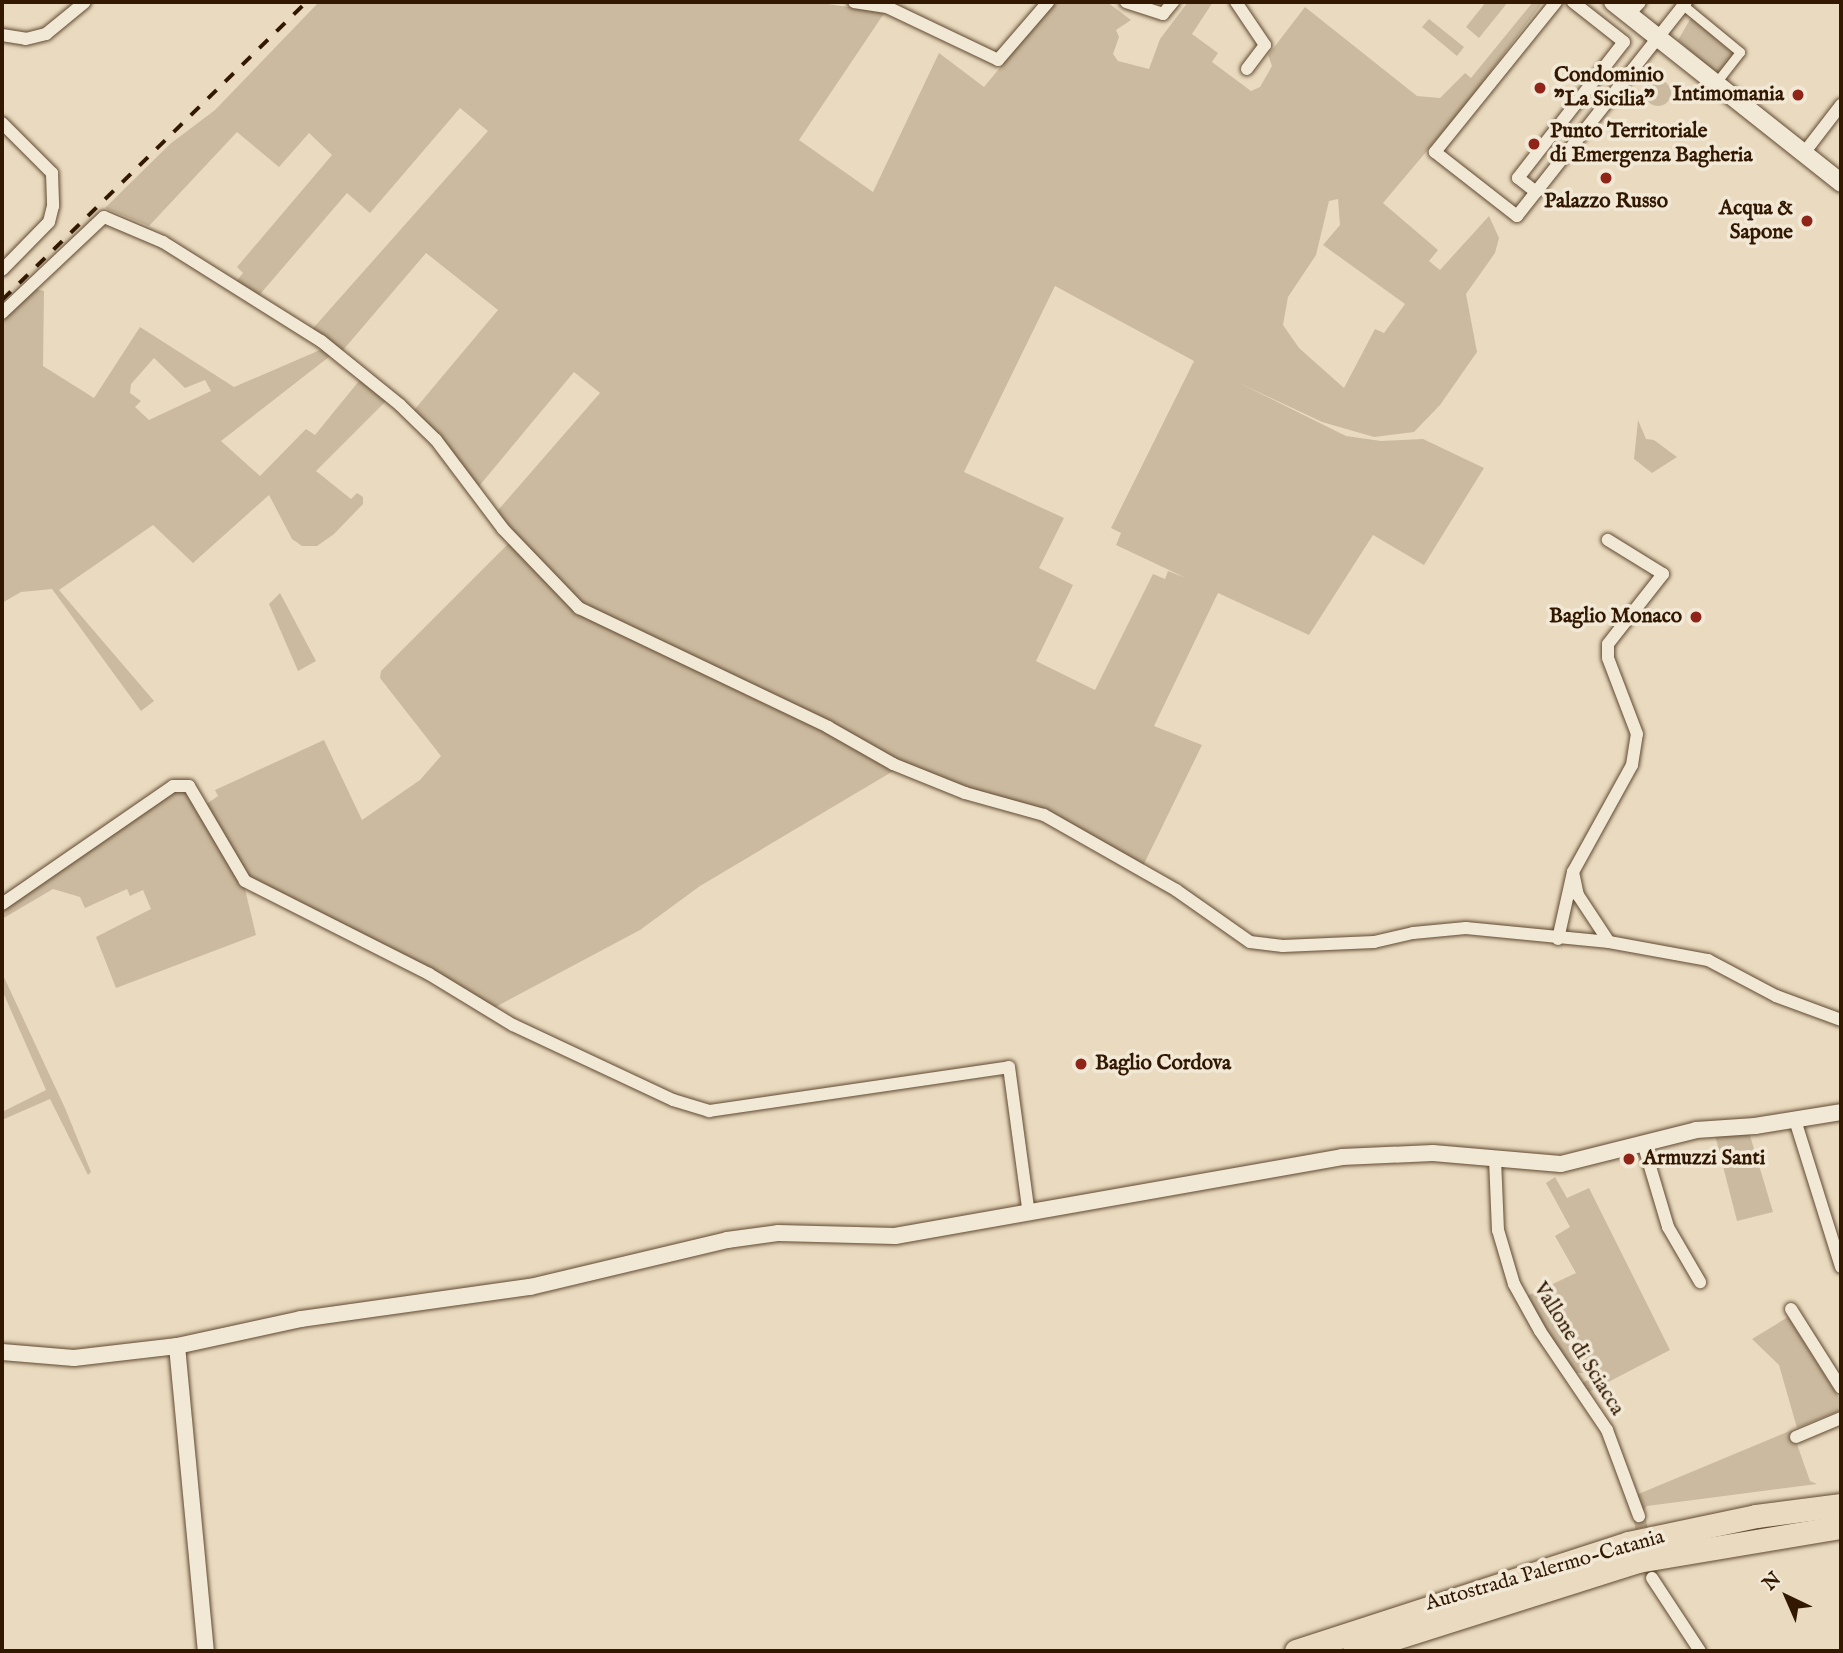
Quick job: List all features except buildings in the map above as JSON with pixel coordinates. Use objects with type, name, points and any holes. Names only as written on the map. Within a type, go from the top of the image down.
[{"type":"highway","name":"Autostrada Palermo-Catania","points":[[1296,1651],[1628,1543],[1756,1516],[1841,1506]]},
{"type":"highway","name":"Autostrada Palermo-Catania","points":[[1354,1651],[1637,1561],[1841,1527]]},
{"type":"main road","points":[[1613,2],[1635,5],[1658,37],[1841,183]]},
{"type":"street","points":[[2,36],[26,39],[46,34],[85,2]]},
{"type":"street","points":[[854,2],[887,7],[998,60],[1048,2]]},
{"type":"street","points":[[1126,2],[1163,14]]},
{"type":"street","points":[[1147,2],[1163,14]]},
{"type":"street","points":[[1163,14],[1173,2]]},
{"type":"street","points":[[1236,2],[1265,45],[1247,69]]},
{"type":"street","points":[[1556,2],[1436,152],[1517,216],[1685,4],[1740,52],[1716,83]]},
{"type":"street","points":[[1536,192],[1518,178],[1624,42],[1573,2]]},
{"type":"street","points":[[1601,72],[1619,86]]},
{"type":"street","points":[[1804,153],[1841,105]]},
{"type":"street","points":[[2,123],[52,173],[53,206],[49,222],[2,270]]},
{"type":"street","points":[[1542,149],[1559,163]]},
{"type":"street","points":[[2,313],[90,228],[104,217],[118,219],[187,255],[268,312],[321,341],[400,405],[436,440],[503,529],[562,593],[596,618],[828,727],[893,764],[965,793],[1044,815],[1176,890],[1250,942],[1283,946],[1374,942],[1466,928],[1609,942],[1708,960],[1776,996],[1841,1020]]},
{"type":"street","points":[[1558,939],[1562,910],[1573,872],[1623,784],[1634,754],[1637,734],[1608,658],[1608,644],[1663,574],[1608,540]]},
{"type":"street","points":[[2,904],[173,786],[190,786],[245,881],[429,974],[513,1025],[673,1100],[709,1111],[1009,1067],[1029,1214]]},
{"type":"street","points":[[1573,872],[1583,902],[1609,942]]},
{"type":"street","points":[[1562,910],[1570,900],[1583,902]]},
{"type":"street","points":[[2,1352],[74,1358],[177,1346],[301,1319],[530,1287],[727,1240],[778,1234],[895,1236],[1342,1157],[1433,1153],[1561,1164],[1696,1130],[1796,1120],[1841,1112]]},
{"type":"street","points":[[1796,1120],[1841,1267]]},
{"type":"street","points":[[1643,1143],[1668,1227],[1700,1282]]},
{"type":"street","name":"Vallone di Sciacca","points":[[1495,1159],[1498,1230],[1514,1284],[1540,1331],[1607,1430],[1639,1516]]},
{"type":"street","points":[[1791,1309],[1841,1388]]},
{"type":"street","points":[[177,1346],[206,1651]]},
{"type":"street","points":[[1796,1437],[1841,1418]]},
{"type":"street","points":[[1652,1578],[1700,1651]]},
{"type":"shaded area","points":[[319,2],[813,2],[885,12],[799,140],[873,192],[939,53],[984,87],[1054,2],[1107,2],[1131,20],[1116,30],[1119,37],[1113,54],[1118,61],[1149,69],[1160,39],[1188,2],[1213,2],[1192,34],[1218,53],[1212,62],[1251,91],[1260,87],[1272,66],[1268,55],[1305,7],[1417,96],[1440,98],[1465,73],[1471,78],[1533,2],[1543,2],[1464,107],[1383,203],[1438,250],[1429,261],[1440,270],[1489,216],[1499,238],[1495,253],[1466,294],[1477,352],[1440,405],[1414,432],[1374,437],[1322,422],[1233,380],[1346,436],[1381,441],[1423,439],[1484,468],[1424,565],[1373,535],[1309,635],[1218,593],[1154,726],[1202,745],[1141,870],[1044,815],[895,770],[700,886],[640,930],[488,1011],[243,881],[256,935],[116,988],[96,937],[151,909],[143,890],[130,896],[127,889],[85,908],[80,897],[53,889],[2,919],[2,904],[173,786],[189,786],[205,805],[218,796],[215,790],[324,740],[362,820],[420,780],[441,756],[380,678],[381,671],[512,540],[493,516],[600,393],[574,372],[475,491],[410,415],[498,310],[426,253],[338,356],[334,353],[221,441],[260,476],[306,429],[315,435],[363,376],[390,397],[316,471],[351,499],[357,493],[363,497],[363,504],[334,534],[317,546],[302,546],[292,539],[269,495],[193,563],[153,525],[59,590],[154,701],[141,711],[52,589],[21,592],[2,603],[2,322],[35,289],[44,291],[43,366],[94,398],[140,327],[234,387],[327,347],[308,334],[488,131],[460,108],[370,213],[347,193],[256,299],[235,283],[243,273],[237,267],[332,155],[309,133],[279,167],[237,132],[149,226],[105,208],[170,144],[215,110]],"holes":[[[1338,199],[1340,225],[1323,245],[1405,304],[1384,333],[1375,329],[1344,388],[1299,348],[1283,325],[1288,297],[1316,255],[1329,201]],[[1055,286],[1194,361],[1111,528],[1121,533],[1116,545],[1186,578],[1168,571],[1165,579],[1153,574],[1095,690],[1036,661],[1073,585],[1039,568],[1064,518],[964,472]],[[154,358],[185,388],[205,380],[211,391],[149,420],[135,407],[141,401],[130,393],[131,384]]]},
{"type":"shaded area","points":[[1486,2],[1508,2],[1479,38],[1466,27]]},
{"type":"shaded area","points":[[1691,18],[1734,54],[1717,74],[1678,40]]},
{"type":"shaded area","points":[[1429,19],[1464,47],[1457,56],[1422,27]]},
{"type":"shaded area","points":[[1658,80],[1667,84],[1671,93],[1667,102],[1658,106],[1649,102],[1645,93],[1649,84]]},
{"type":"shaded area","points":[[1638,420],[1646,439],[1654,440],[1677,457],[1652,473],[1634,459]]},
{"type":"shaded area","points":[[280,593],[316,661],[298,671],[269,604]]},
{"type":"shaded area","points":[[2,973],[65,1108],[91,1172],[88,1175],[50,1099],[2,1120],[2,1112],[46,1090],[2,990]]},
{"type":"shaded area","points":[[1749,1132],[1773,1212],[1737,1221],[1715,1135]]},
{"type":"shaded area","points":[[1555,1177],[1567,1198],[1589,1188],[1670,1350],[1589,1392],[1582,1383],[1588,1380],[1585,1373],[1577,1373],[1557,1347],[1527,1296],[1576,1273],[1555,1236],[1570,1227],[1546,1183]]},
{"type":"shaded area","points":[[1788,1317],[1841,1401],[1841,1410],[1797,1428],[1779,1365],[1752,1339]]},
{"type":"shaded area","points":[[1792,1430],[1810,1481],[1817,1484],[1647,1506],[1643,1511],[1636,1495]]},
{"type":"tunnel","points":[[1639,1516],[1652,1578]]},
{"type":"railway","points":[[2,300],[306,2]]},
{"type":"place","name":"Condominio \"La Sicilia\"","points":[[1540,88]]},
{"type":"place","name":"Intimomania","points":[[1798,95]]},
{"type":"place","name":"Punto Territoriale di Emergenza Bagheria","points":[[1534,144]]},
{"type":"place","name":"Palazzo Russo","points":[[1606,178]]},
{"type":"place","name":"Acqua & Sapone","points":[[1807,221]]},
{"type":"place","name":"Baglio Monaco","points":[[1696,617]]},
{"type":"place","name":"Baglio Cordova","points":[[1081,1064]]},
{"type":"place","name":"Armuzzi Santi","points":[[1629,1159]]}]
